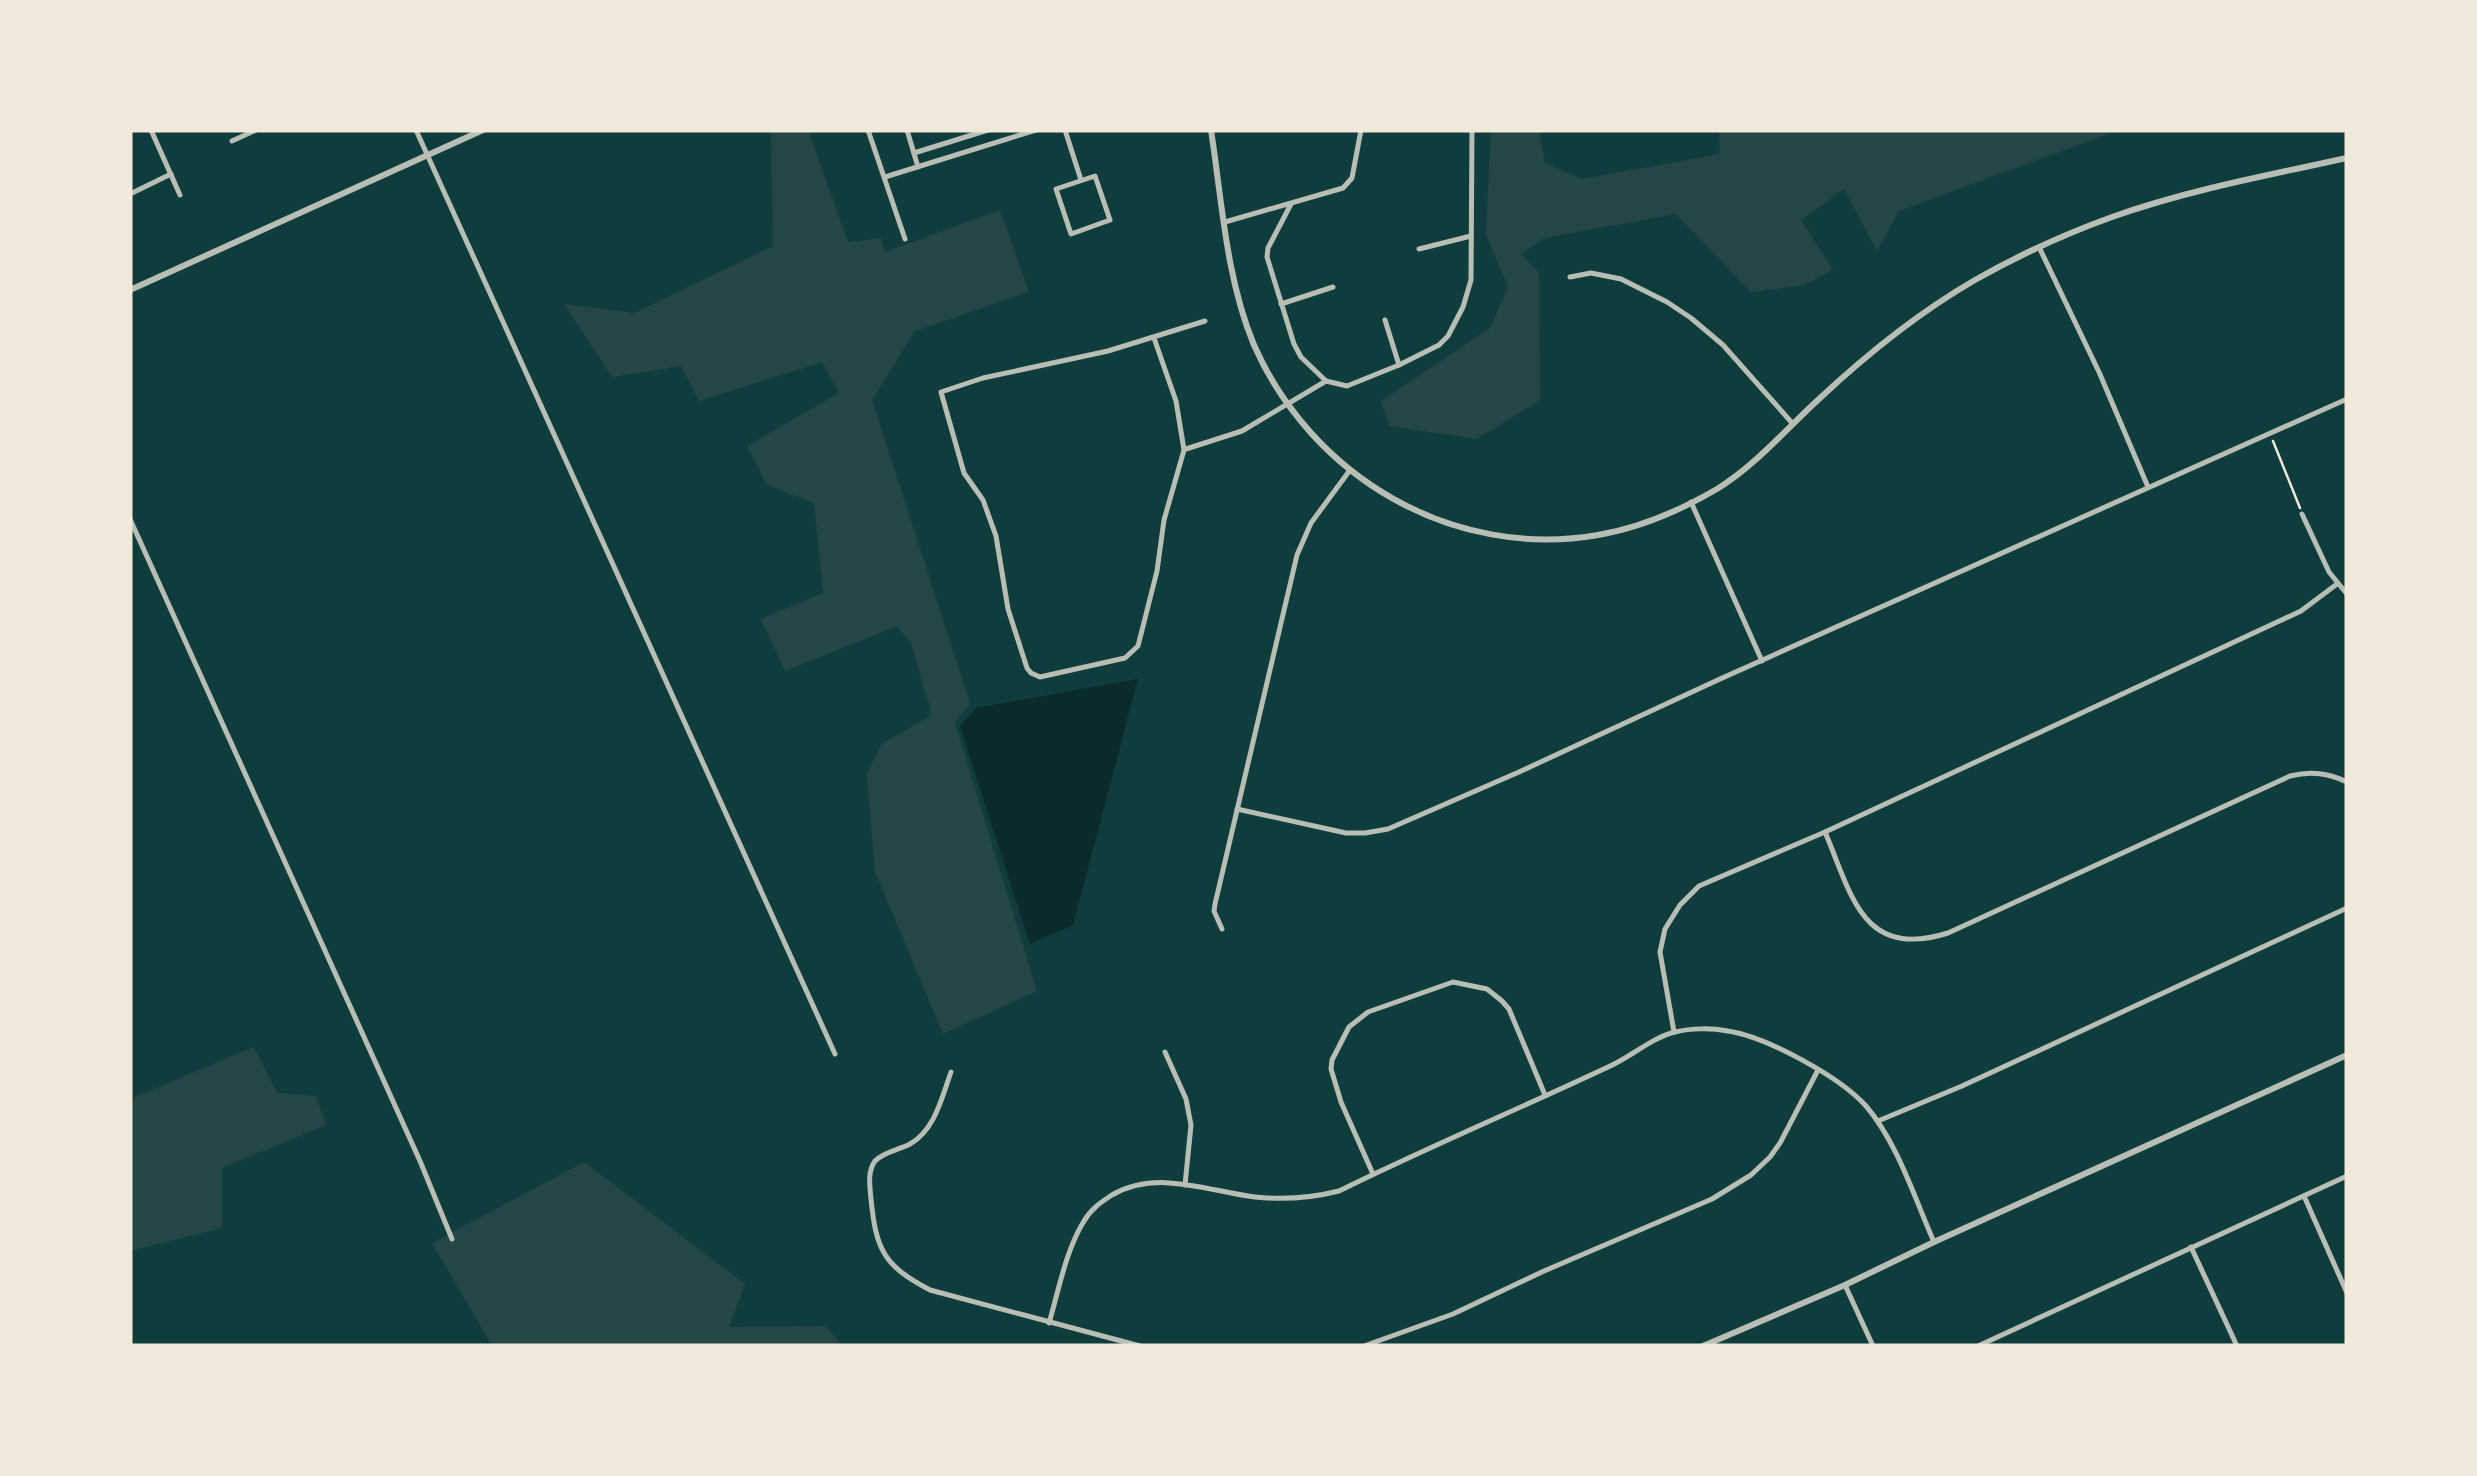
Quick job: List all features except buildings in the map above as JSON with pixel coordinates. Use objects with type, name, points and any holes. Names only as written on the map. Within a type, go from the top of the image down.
[{"type":"street","points":[[151,130],[180,195]]},
{"type":"street","points":[[232,141],[256,130]]},
{"type":"street","points":[[416,130],[835,1054]]},
{"type":"street","points":[[130,290],[483,130]]},
{"type":"street","points":[[868,130],[905,240]]},
{"type":"street","points":[[906,130],[918,168]]},
{"type":"street","points":[[914,153],[988,130]]},
{"type":"street","points":[[885,178],[1036,130]]},
{"type":"street","points":[[1065,130],[1081,180]]},
{"type":"street","points":[[1212,130],[1225,222],[1246,321],[1276,388],[1312,436],[1380,491],[1429,517],[1462,529],[1549,539],[1601,535],[1660,517],[1692,502],[1731,478],[1912,320],[2040,246],[2172,199],[2347,158]]},
{"type":"street","points":[[1225,222],[1348,184],[1361,130]]},
{"type":"street","points":[[1290,204],[1267,253],[1297,351],[1326,381],[1347,386],[1399,366],[1439,345],[1452,329],[1469,289],[1472,130]]},
{"type":"street","points":[[130,194],[171,174]]},
{"type":"street","points":[[1095,176],[1110,220],[1071,234],[1056,189],[1081,180],[1095,176]]},
{"type":"street","points":[[1419,249],[1472,236]]},
{"type":"street","points":[[2040,246],[2148,488]]},
{"type":"street","points":[[1570,278],[1590,273],[1620,279],[1679,310],[1722,345],[1793,424]]},
{"type":"street","points":[[1281,304],[1332,288]]},
{"type":"street","points":[[1384,320],[1399,366]]},
{"type":"street","points":[[1154,338],[1176,401],[1184,450],[1164,520],[1157,571],[1138,646],[1125,658],[1040,677],[1027,668],[1008,609],[996,536],[983,500],[964,472],[942,392],[983,378],[1108,351],[1204,322]]},
{"type":"street","points":[[1184,450],[1242,431],[1326,381]]},
{"type":"street","points":[[1237,809],[1346,833],[1388,828],[2347,400]]},
{"type":"street","points":[[1222,929],[1215,904],[1297,555],[1311,522],[1350,470]]},
{"type":"street","points":[[1692,502],[1762,661]]},
{"type":"street","points":[[2302,514],[2329,572],[2347,594]]},
{"type":"street","points":[[130,519],[452,1239]]},
{"type":"street","points":[[1674,1032],[1660,952],[1665,930],[1680,905],[1699,886],[1825,832],[2301,611],[2337,584]]},
{"type":"street","points":[[1825,832],[1860,912],[1879,930],[1912,941],[1948,933],[2290,776],[2308,772],[2347,782]]},
{"type":"street","points":[[1878,1121],[2347,908]]},
{"type":"street","points":[[1373,1174],[1341,1102],[1332,1070],[1332,1060],[1349,1027],[1368,1012],[1453,982],[1486,990],[1509,1009],[1545,1095]]},
{"type":"street","points":[[1049,1323],[1083,1222],[1097,1204],[1135,1184],[1151,1181],[1255,1197],[1310,1198],[1339,1191],[1614,1065],[1674,1032],[1731,1031],[1787,1053],[1838,1081],[1878,1121],[1934,1242]]},
{"type":"street","points":[[1166,1052],[1186,1099],[1191,1125],[1186,1185]]},
{"type":"street","points":[[1704,1346],[2347,1055]]},
{"type":"street","points":[[1364,1346],[1454,1314],[1725,1191],[1770,1157],[1818,1070]]},
{"type":"street","points":[[951,1072],[939,1106],[920,1136],[878,1158],[870,1177],[878,1243],[889,1261],[930,1290],[1140,1346]]},
{"type":"street","points":[[1978,1346],[2347,1176]]},
{"type":"street","points":[[2304,1196],[2347,1293]]},
{"type":"street","points":[[2191,1248],[2238,1346]]},
{"type":"street","points":[[1845,1285],[1873,1346]]},
{"type":"path","points":[[2270,434],[2302,514]]},
{"type":"shaded area","points":[[771,130],[808,130],[848,242],[881,238],[885,252],[1000,210],[1029,292],[915,331],[872,400],[970,703],[955,723],[1037,991],[943,1034],[875,872],[867,774],[881,744],[932,715],[911,643],[897,626],[785,671],[761,619],[823,593],[814,503],[767,485],[747,446],[839,393],[822,362],[699,401],[681,366],[612,377],[564,304],[634,313],[773,246]]},
{"type":"shaded area","points":[[1491,130],[1539,130],[1545,163],[1582,179],[1720,154],[1719,130],[2119,130],[1899,211],[1877,251],[1844,189],[1801,220],[1833,270],[1804,285],[1751,292],[1676,214],[1544,238],[1521,254],[1539,273],[1540,400],[1477,439],[1389,426],[1381,401],[1490,328],[1508,287],[1486,234]]},
{"type":"shaded area","points":[[1138,679],[1073,925],[1030,944],[960,726],[976,708]]},
{"type":"shaded area","points":[[254,1047],[277,1093],[316,1096],[326,1125],[222,1168],[222,1228],[130,1251],[130,1099]]},
{"type":"shaded area","points":[[584,1162],[745,1284],[729,1327],[825,1326],[843,1346],[483,1346],[491,1344],[432,1243]]}]
